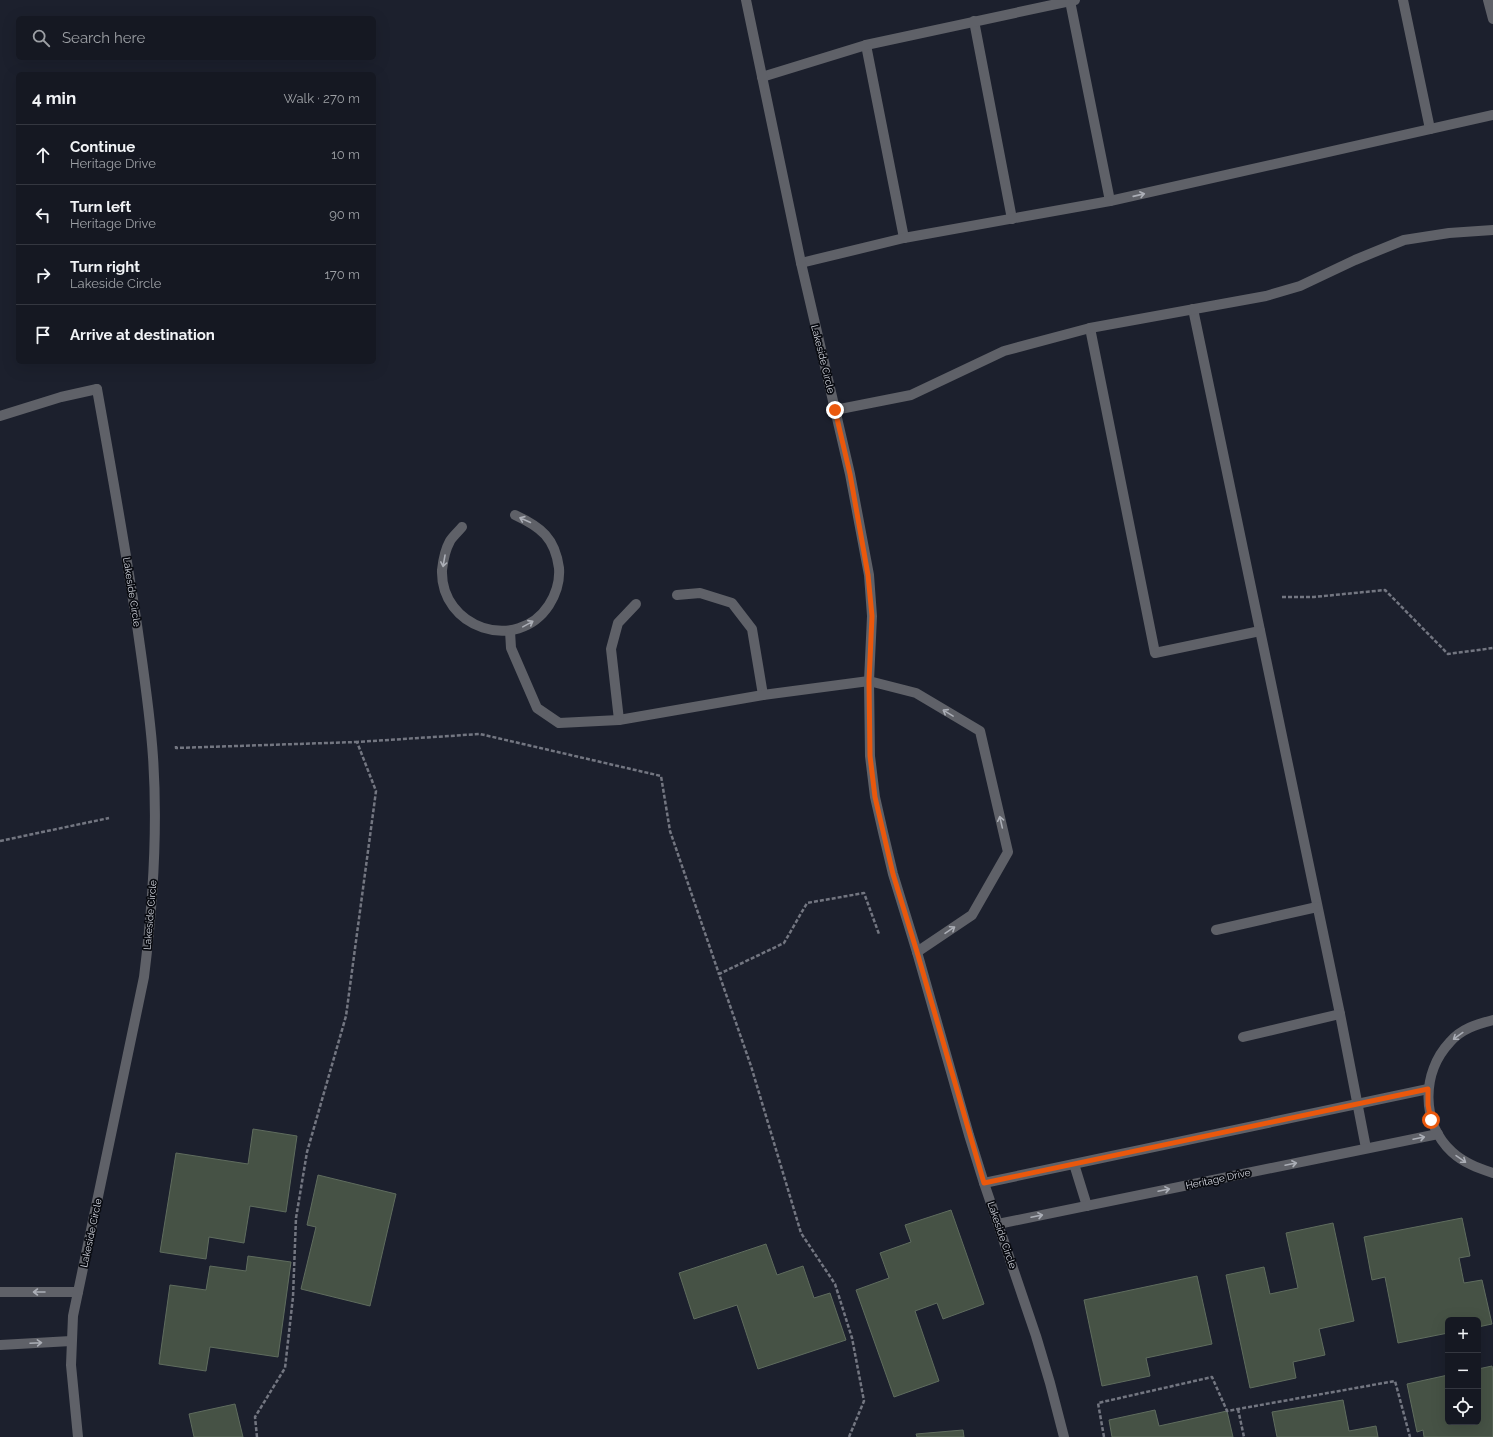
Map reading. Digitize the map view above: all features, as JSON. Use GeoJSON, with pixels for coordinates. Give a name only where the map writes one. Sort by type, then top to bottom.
{"type":"FeatureCollection","features":[{"type":"Feature","properties":{"kind":"street","name":"Lakeside Circle"},"geometry":{"type":"LineString","coordinates":[[746,0],[801,263],[850,474],[868,575],[872,616],[869,681],[870,756],[875,797],[893,874],[984,1183],[1036,1336],[1064,1437]]}},
{"type":"Feature","properties":{"kind":"street"},"geometry":{"type":"LineString","coordinates":[[762,76],[866,46],[1072,0],[1110,201]]}},
{"type":"Feature","properties":{"kind":"street"},"geometry":{"type":"LineString","coordinates":[[1403,0],[1430,129]]}},
{"type":"Feature","properties":{"kind":"street"},"geometry":{"type":"LineString","coordinates":[[1488,0],[1493,19]]}},
{"type":"Feature","properties":{"kind":"street"},"geometry":{"type":"LineString","coordinates":[[974,21],[1012,219]]}},
{"type":"Feature","properties":{"kind":"street"},"geometry":{"type":"LineString","coordinates":[[866,46],[904,238]]}},
{"type":"Feature","properties":{"kind":"street"},"geometry":{"type":"LineString","coordinates":[[801,263],[904,238],[1110,201],[1493,115]]}},
{"type":"Feature","properties":{"kind":"street"},"geometry":{"type":"LineString","coordinates":[[835,410],[911,395],[1004,351],[1090,328],[1266,296],[1300,286],[1355,260],[1404,240],[1449,232],[1493,230]]}},
{"type":"Feature","properties":{"kind":"street"},"geometry":{"type":"LineString","coordinates":[[1193,309],[1340,1014],[1366,1148]]}},
{"type":"Feature","properties":{"kind":"street"},"geometry":{"type":"LineString","coordinates":[[1090,328],[1155,653],[1260,631]]}},
{"type":"Feature","properties":{"kind":"street","name":"Lakeside Circle"},"geometry":{"type":"LineString","coordinates":[[0,416],[61,397],[97,389],[130,575],[147,695],[153,756],[155,818],[153,874],[150,931],[144,977],[73,1316],[71,1341],[72,1384],[78,1437]]}},
{"type":"Feature","properties":{"kind":"street"},"geometry":{"type":"LineString","coordinates":[[462,527],[450,542],[443,560],[442,579],[447,597],[457,613],[473,624],[491,631],[510,631],[528,625],[544,612],[555,595],[559,575],[557,555],[548,537],[534,523],[515,515]]}},
{"type":"Feature","properties":{"kind":"street"},"geometry":{"type":"LineString","coordinates":[[677,595],[700,593],[732,603],[752,629],[763,695]]}},
{"type":"Feature","properties":{"kind":"street"},"geometry":{"type":"LineString","coordinates":[[619,720],[611,649],[618,623],[636,604]]}},
{"type":"Feature","properties":{"kind":"street"},"geometry":{"type":"LineString","coordinates":[[510,631],[511,648],[537,708],[560,723],[619,720],[763,695],[869,681],[916,694],[980,732],[1008,852],[972,915],[917,952]]}},
{"type":"Feature","properties":{"kind":"street"},"geometry":{"type":"LineString","coordinates":[[1216,930],[1317,907]]}},
{"type":"Feature","properties":{"kind":"street"},"geometry":{"type":"LineString","coordinates":[[1243,1037],[1340,1014]]}},
{"type":"Feature","properties":{"kind":"street"},"geometry":{"type":"LineString","coordinates":[[1493,1020],[1472,1026],[1450,1041],[1435,1063],[1428,1089],[1428,1105],[1431,1120],[1438,1134],[1452,1152],[1471,1166],[1493,1173]]}},
{"type":"Feature","properties":{"kind":"street"},"geometry":{"type":"LineString","coordinates":[[984,1183],[1428,1089]]}},
{"type":"Feature","properties":{"kind":"street","name":"Heritage Drive"},"geometry":{"type":"LineString","coordinates":[[998,1224],[1438,1134]]}},
{"type":"Feature","properties":{"kind":"street"},"geometry":{"type":"LineString","coordinates":[[1074,1164],[1087,1206]]}},
{"type":"Feature","properties":{"kind":"street"},"geometry":{"type":"LineString","coordinates":[[0,1292],[78,1292]]}},
{"type":"Feature","properties":{"kind":"street"},"geometry":{"type":"LineString","coordinates":[[0,1345],[71,1341]]}},
{"type":"Feature","properties":{"kind":"path"},"geometry":{"type":"LineString","coordinates":[[1282,596],[1314,597],[1385,590],[1448,654],[1493,648]]}},
{"type":"Feature","properties":{"kind":"path"},"geometry":{"type":"LineString","coordinates":[[175,741],[176,748],[357,742],[480,734],[661,776],[670,831],[751,1066],[801,1233],[835,1284],[852,1338],[864,1401],[849,1437]]}},
{"type":"Feature","properties":{"kind":"path"},"geometry":{"type":"LineString","coordinates":[[257,1437],[255,1417],[285,1368],[293,1297],[296,1218],[307,1152],[346,1016],[376,791],[357,742]]}},
{"type":"Feature","properties":{"kind":"path"},"geometry":{"type":"LineString","coordinates":[[0,841],[109,818]]}},
{"type":"Feature","properties":{"kind":"path"},"geometry":{"type":"LineString","coordinates":[[719,974],[784,943],[807,903],[864,893],[879,934]]}},
{"type":"Feature","properties":{"kind":"path"},"geometry":{"type":"LineString","coordinates":[[1104,1437],[1098,1403],[1212,1377],[1227,1411],[1395,1381],[1410,1437]]}},
{"type":"Feature","properties":{"kind":"path"},"geometry":{"type":"LineString","coordinates":[[1238,1409],[1244,1437]]}},
{"type":"Feature","properties":{"kind":"building"},"geometry":{"type":"Polygon","coordinates":[[[253,1129],[297,1136],[286,1212],[250,1206],[244,1243],[209,1237],[206,1259],[160,1252],[176,1153],[248,1164],[253,1129]]]}},
{"type":"Feature","properties":{"kind":"building"},"geometry":{"type":"Polygon","coordinates":[[[318,1175],[396,1194],[370,1306],[301,1289],[316,1227],[307,1225],[318,1175]]]}},
{"type":"Feature","properties":{"kind":"building"},"geometry":{"type":"Polygon","coordinates":[[[951,1210],[984,1304],[943,1319],[937,1303],[915,1311],[939,1381],[894,1397],[856,1290],[889,1278],[880,1253],[911,1242],[905,1225],[951,1210]]]}},
{"type":"Feature","properties":{"kind":"building"},"geometry":{"type":"Polygon","coordinates":[[[1462,1218],[1470,1256],[1459,1258],[1464,1283],[1482,1280],[1492,1324],[1481,1326],[1481,1317],[1445,1317],[1445,1334],[1398,1343],[1385,1277],[1372,1280],[1364,1237],[1462,1218]]]}},
{"type":"Feature","properties":{"kind":"building"},"geometry":{"type":"Polygon","coordinates":[[[1333,1223],[1354,1321],[1319,1329],[1325,1355],[1293,1362],[1296,1378],[1250,1388],[1226,1275],[1264,1267],[1270,1294],[1298,1288],[1286,1233],[1333,1223]]]}},
{"type":"Feature","properties":{"kind":"building"},"geometry":{"type":"Polygon","coordinates":[[[766,1244],[777,1275],[803,1266],[814,1298],[830,1293],[846,1340],[758,1369],[737,1305],[694,1319],[679,1273],[766,1244]]]}},
{"type":"Feature","properties":{"kind":"building"},"geometry":{"type":"Polygon","coordinates":[[[248,1256],[291,1262],[278,1357],[210,1347],[206,1371],[159,1364],[170,1285],[206,1290],[210,1266],[246,1271],[248,1256]]]}},
{"type":"Feature","properties":{"kind":"building"},"geometry":{"type":"Polygon","coordinates":[[[1197,1276],[1212,1344],[1146,1358],[1150,1376],[1102,1386],[1084,1300],[1197,1276]]]}},
{"type":"Feature","properties":{"kind":"building"},"geometry":{"type":"Polygon","coordinates":[[[1492,1366],[1493,1437],[1424,1437],[1423,1430],[1417,1432],[1407,1384],[1445,1376],[1445,1425],[1481,1425],[1481,1368],[1492,1366]]]}},
{"type":"Feature","properties":{"kind":"building"},"geometry":{"type":"Polygon","coordinates":[[[1343,1400],[1349,1431],[1376,1426],[1378,1437],[1277,1437],[1272,1412],[1343,1400]]]}},
{"type":"Feature","properties":{"kind":"building"},"geometry":{"type":"Polygon","coordinates":[[[235,1404],[243,1437],[194,1437],[189,1414],[235,1404]]]}},
{"type":"Feature","properties":{"kind":"building"},"geometry":{"type":"Polygon","coordinates":[[[1155,1410],[1159,1426],[1227,1411],[1233,1437],[1112,1437],[1109,1420],[1155,1410]]]}},
{"type":"Feature","properties":{"kind":"building"},"geometry":{"type":"Polygon","coordinates":[[[963,1430],[964,1437],[917,1437],[916,1434],[963,1430]]]}},
{"type":"Feature","properties":{"kind":"route"},"geometry":{"type":"LineString","coordinates":[[835,410],[850,474],[868,575],[872,616],[869,681],[870,756],[875,797],[893,874],[984,1183],[1428,1089],[1428,1105],[1431,1120]]}}]}
